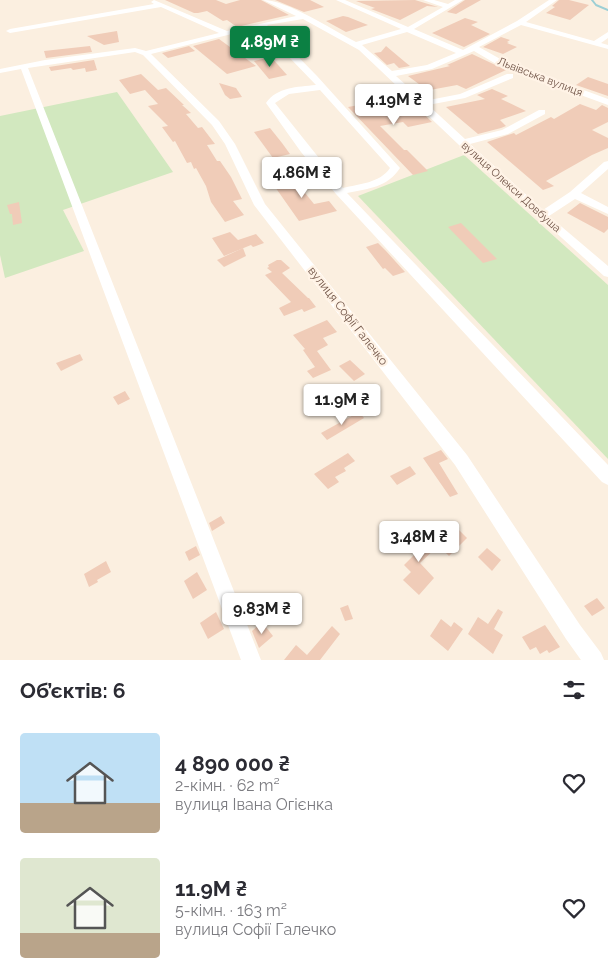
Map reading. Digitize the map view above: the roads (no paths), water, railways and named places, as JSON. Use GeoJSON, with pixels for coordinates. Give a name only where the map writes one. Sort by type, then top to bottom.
{"type":"FeatureCollection","features":[{"type":"Feature","properties":{"kind":"street"},"geometry":{"type":"LineString","coordinates":[[149,0],[226,33]]}},
{"type":"Feature","properties":{"kind":"street","name":"вулиця Олекси Довбуша"},"geometry":{"type":"LineString","coordinates":[[266,0],[357,44],[542,216],[608,273]]}},
{"type":"Feature","properties":{"kind":"street"},"geometry":{"type":"LineString","coordinates":[[339,0],[463,53]]}},
{"type":"Feature","properties":{"kind":"street"},"geometry":{"type":"LineString","coordinates":[[426,0],[449,6]]}},
{"type":"Feature","properties":{"kind":"street"},"geometry":{"type":"LineString","coordinates":[[357,44],[409,29],[460,0]]}},
{"type":"Feature","properties":{"kind":"street"},"geometry":{"type":"LineString","coordinates":[[391,74],[429,67],[463,53],[520,24],[554,0]]}},
{"type":"Feature","properties":{"kind":"street"},"geometry":{"type":"LineString","coordinates":[[10,30],[162,5]]}},
{"type":"Feature","properties":{"kind":"street"},"geometry":{"type":"LineString","coordinates":[[0,71],[45,62],[135,50],[146,53],[262,24],[304,17]]}},
{"type":"Feature","properties":{"kind":"street"},"geometry":{"type":"LineString","coordinates":[[262,24],[322,87],[394,168],[389,178],[340,192]]}},
{"type":"Feature","properties":{"kind":"street"},"geometry":{"type":"LineString","coordinates":[[520,24],[608,47]]}},
{"type":"Feature","properties":{"kind":"street"},"geometry":{"type":"LineString","coordinates":[[595,44],[608,34]]}},
{"type":"Feature","properties":{"kind":"street","name":"Львівська вулиця"},"geometry":{"type":"LineString","coordinates":[[474,47],[507,65],[608,102]]}},
{"type":"Feature","properties":{"kind":"street","name":"вулиця Софії Галечко"},"geometry":{"type":"LineString","coordinates":[[146,53],[216,123],[230,144],[260,205],[461,460],[573,632],[594,660]]}},
{"type":"Feature","properties":{"kind":"street"},"geometry":{"type":"LineString","coordinates":[[24,67],[251,660]]}},
{"type":"Feature","properties":{"kind":"street"},"geometry":{"type":"LineString","coordinates":[[420,104],[462,96],[510,76]]}},
{"type":"Feature","properties":{"kind":"street"},"geometry":{"type":"LineString","coordinates":[[322,87],[284,93],[276,96],[270,103],[305,150],[340,192],[608,477]]}},
{"type":"Feature","properties":{"kind":"street"},"geometry":{"type":"LineString","coordinates":[[462,142],[505,132],[542,112]]}},
{"type":"Feature","properties":{"kind":"street"},"geometry":{"type":"LineString","coordinates":[[542,216],[574,194],[608,164]]}},
{"type":"Feature","properties":{"kind":"street"},"geometry":{"type":"LineString","coordinates":[[574,194],[608,211]]}},
{"type":"Feature","properties":{"kind":"waterway"},"geometry":{"type":"LineString","coordinates":[[592,0],[596,5],[608,10]]}}]}
